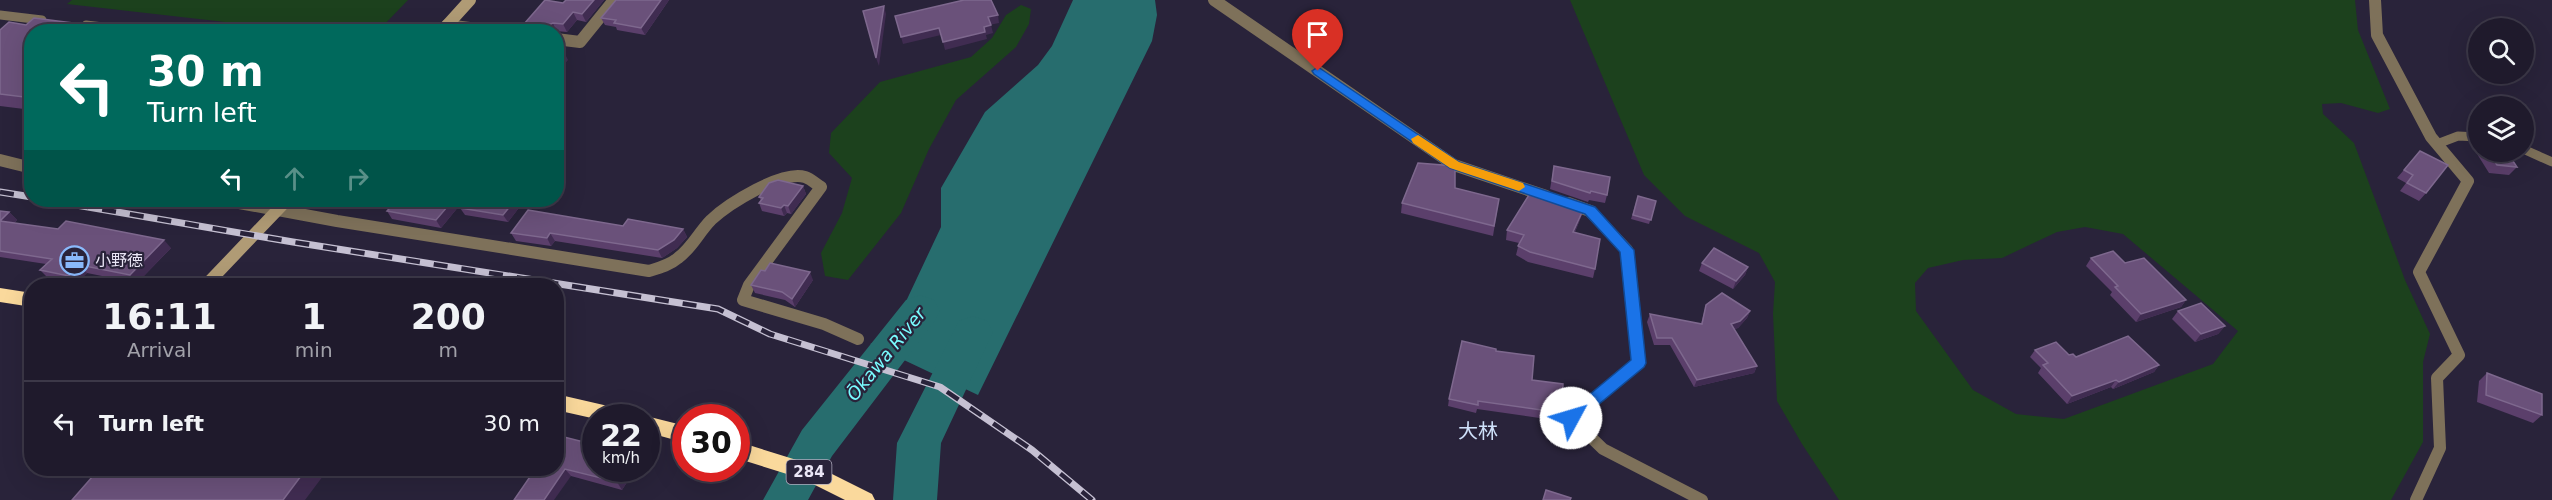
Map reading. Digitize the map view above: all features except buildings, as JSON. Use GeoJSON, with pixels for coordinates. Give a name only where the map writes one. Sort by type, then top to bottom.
{"type":"FeatureCollection","features":[{"type":"Feature","properties":{"kind":"highway"},"geometry":{"type":"LineString","coordinates":[[0,295],[24,299]]}},
{"type":"Feature","properties":{"kind":"highway"},"geometry":{"type":"LineString","coordinates":[[564,404],[582,408]]}},
{"type":"Feature","properties":{"kind":"highway","name":"284"},"geometry":{"type":"LineString","coordinates":[[750,453],[808,472],[865,500]]}},
{"type":"Feature","properties":{"kind":"street"},"geometry":{"type":"LineString","coordinates":[[448,24],[470,0]]}},
{"type":"Feature","properties":{"kind":"street"},"geometry":{"type":"LineString","coordinates":[[564,40],[580,42],[614,0]]}},
{"type":"Feature","properties":{"kind":"street"},"geometry":{"type":"LineString","coordinates":[[1214,0],[1454,165],[1590,210],[1627,250],[1639,363],[1571,418],[1602,449],[1702,500]]}},
{"type":"Feature","properties":{"kind":"street"},"geometry":{"type":"LineString","coordinates":[[2375,0],[2377,35],[2437,144],[2468,181],[2419,272],[2459,355],[2437,378],[2440,448],[2416,500]]}},
{"type":"Feature","properties":{"kind":"street"},"geometry":{"type":"LineString","coordinates":[[0,160],[24,166]]}},
{"type":"Feature","properties":{"kind":"street"},"geometry":{"type":"LineString","coordinates":[[294,207],[349,222],[649,271],[668,266],[682,258],[721,212],[775,181],[805,177],[821,187],[749,285],[743,300],[824,324],[858,339]]}},
{"type":"Feature","properties":{"kind":"street"},"geometry":{"type":"LineString","coordinates":[[213,278],[280,207]]}},
{"type":"Feature","properties":{"kind":"lane"},"geometry":{"type":"LineString","coordinates":[[0,15],[56,21]]}},
{"type":"Feature","properties":{"kind":"lane"},"geometry":{"type":"LineString","coordinates":[[2437,144],[2458,136],[2468,136]]}},
{"type":"Feature","properties":{"kind":"lane"},"geometry":{"type":"LineString","coordinates":[[2534,154],[2552,162]]}},
{"type":"Feature","properties":{"kind":"shaded area"},"geometry":{"type":"Polygon","coordinates":[[[72,0],[408,0],[385,24],[242,24],[67,4],[72,0]]]}},
{"type":"Feature","properties":{"kind":"shaded area"},"geometry":{"type":"Polygon","coordinates":[[[1073,0],[1155,0],[1157,15],[1152,41],[978,395],[870,344],[884,338],[901,312],[941,227],[941,188],[985,112],[1038,65],[1052,46],[1073,0]]]}},
{"type":"Feature","properties":{"kind":"shaded area"},"geometry":{"type":"Polygon","coordinates":[[[1570,0],[2355,0],[2358,30],[2390,109],[2378,113],[2341,103],[2322,104],[2323,114],[2354,143],[2405,280],[2430,334],[2423,362],[2423,442],[2391,500],[1839,500],[1777,401],[1773,314],[1775,282],[1759,253],[1685,216],[1644,175],[1570,0]],[[2085,227],[2057,232],[2002,258],[1963,260],[1928,268],[1915,283],[1916,311],[1973,390],[2016,414],[2064,419],[2213,364],[2238,331],[2123,234],[2085,227]]]}},
{"type":"Feature","properties":{"kind":"shaded area"},"geometry":{"type":"Polygon","coordinates":[[[1021,5],[1031,9],[1029,24],[1016,47],[956,100],[929,149],[901,213],[848,280],[825,276],[821,253],[842,213],[852,178],[829,153],[831,133],[880,82],[971,57],[992,38],[1006,15],[1021,5]]]}},
{"type":"Feature","properties":{"kind":"waterway","name":"Ōkawa River"},"geometry":{"type":"LineString","coordinates":[[785,500],[817,443],[920,311]]}},
{"type":"Feature","properties":{"kind":"waterway","name":"Ōkawa River"},"geometry":{"type":"LineString","coordinates":[[915,500],[919,443],[973,332]]}},
{"type":"Feature","properties":{"kind":"railway"},"geometry":{"type":"LineString","coordinates":[[0,192],[24,196]]}},
{"type":"Feature","properties":{"kind":"railway"},"geometry":{"type":"LineString","coordinates":[[88,207],[521,278]]}},
{"type":"Feature","properties":{"kind":"railway"},"geometry":{"type":"LineString","coordinates":[[564,285],[718,309],[770,334],[940,387],[1032,450],[1092,500]]}},
{"type":"Feature","properties":{"kind":"slow traffic"},"geometry":{"type":"LineString","coordinates":[[1418,139],[1454,165],[1519,187]]}},
{"type":"Feature","properties":{"kind":"place","name":"小野徳"},"geometry":{"type":"Point","coordinates":[74,260]}},
{"type":"Feature","properties":{"kind":"district","name":"大林"},"geometry":{"type":"Point","coordinates":[1478,431]}},
{"type":"Feature","properties":{"kind":"route"},"geometry":{"type":"LineString","coordinates":[[1318,71],[1454,165],[1590,210],[1627,250],[1639,363],[1571,418]]}}]}
